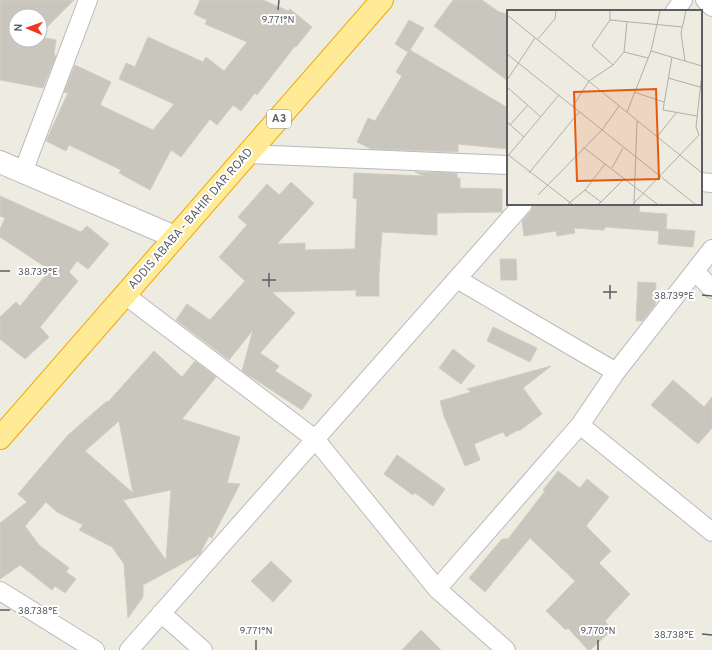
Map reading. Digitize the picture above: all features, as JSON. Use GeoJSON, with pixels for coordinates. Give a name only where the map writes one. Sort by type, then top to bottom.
{"type":"FeatureCollection","features":[{"type":"Feature","properties":{"kind":"highway","name":"ADDIS ABABA - BAHIR DAR ROAD"},"geometry":{"type":"LineString","coordinates":[[0,438],[382,0]]}},
{"type":"Feature","properties":{"kind":"street"},"geometry":{"type":"LineString","coordinates":[[23,172],[88,0]]}},
{"type":"Feature","properties":{"kind":"street"},"geometry":{"type":"LineString","coordinates":[[676,10],[683,0]]}},
{"type":"Feature","properties":{"kind":"street"},"geometry":{"type":"LineString","coordinates":[[705,0],[712,7]]}},
{"type":"Feature","properties":{"kind":"street"},"geometry":{"type":"LineString","coordinates":[[248,154],[507,165]]}},
{"type":"Feature","properties":{"kind":"street"},"geometry":{"type":"LineString","coordinates":[[0,162],[175,237]]}},
{"type":"Feature","properties":{"kind":"street"},"geometry":{"type":"LineString","coordinates":[[702,182],[712,183]]}},
{"type":"Feature","properties":{"kind":"street"},"geometry":{"type":"LineString","coordinates":[[129,650],[522,205]]}},
{"type":"Feature","properties":{"kind":"street"},"geometry":{"type":"LineString","coordinates":[[437,589],[580,425],[616,372],[712,249]]}},
{"type":"Feature","properties":{"kind":"street"},"geometry":{"type":"LineString","coordinates":[[695,271],[712,289]]}},
{"type":"Feature","properties":{"kind":"street"},"geometry":{"type":"LineString","coordinates":[[457,279],[616,372]]}},
{"type":"Feature","properties":{"kind":"street"},"geometry":{"type":"LineString","coordinates":[[125,294],[316,439],[437,589],[506,650]]}},
{"type":"Feature","properties":{"kind":"street"},"geometry":{"type":"LineString","coordinates":[[580,425],[712,532]]}},
{"type":"Feature","properties":{"kind":"street"},"geometry":{"type":"LineString","coordinates":[[0,591],[95,650]]}},
{"type":"Feature","properties":{"kind":"street"},"geometry":{"type":"LineString","coordinates":[[161,613],[204,650]]}},
{"type":"Feature","properties":{"kind":"building"},"geometry":{"type":"Polygon","coordinates":[[[0,0],[74,0],[48,26],[48,8],[8,8],[8,48],[48,48],[48,38],[56,40],[54,55],[56,56],[43,88],[0,80],[0,0]]]}},
{"type":"Feature","properties":{"kind":"building"},"geometry":{"type":"Polygon","coordinates":[[[200,0],[263,0],[288,11],[290,9],[312,27],[296,47],[295,46],[257,95],[255,93],[241,111],[233,105],[217,125],[210,119],[181,157],[171,150],[150,190],[119,173],[121,170],[69,145],[66,151],[46,141],[68,93],[64,92],[75,65],[111,82],[100,105],[153,130],[174,104],[119,79],[126,63],[135,67],[148,37],[203,62],[206,57],[224,71],[247,42],[205,24],[207,20],[194,14],[200,0]]]}},
{"type":"Feature","properties":{"kind":"building"},"geometry":{"type":"Polygon","coordinates":[[[453,0],[482,0],[499,12],[507,14],[507,80],[434,26],[453,0]]]}},
{"type":"Feature","properties":{"kind":"building"},"geometry":{"type":"Polygon","coordinates":[[[409,20],[424,28],[410,50],[507,107],[507,149],[458,144],[458,152],[371,149],[357,142],[368,118],[375,121],[402,76],[396,72],[408,52],[395,44],[409,20]]]}},
{"type":"Feature","properties":{"kind":"building"},"geometry":{"type":"Polygon","coordinates":[[[415,172],[457,173],[457,178],[460,178],[460,188],[502,189],[502,212],[437,213],[437,235],[382,232],[379,296],[356,296],[356,290],[272,292],[295,313],[260,353],[279,366],[275,371],[312,395],[302,410],[242,371],[253,330],[229,360],[176,320],[187,304],[210,320],[245,281],[219,257],[247,225],[238,217],[267,184],[279,195],[291,182],[314,203],[277,244],[305,243],[305,250],[355,249],[357,199],[353,198],[354,173],[424,176],[415,172]]]}},
{"type":"Feature","properties":{"kind":"building"},"geometry":{"type":"Polygon","coordinates":[[[0,196],[81,232],[87,226],[109,244],[88,269],[77,261],[69,272],[78,281],[40,327],[49,337],[25,359],[0,339],[0,317],[16,302],[20,306],[50,270],[0,237],[0,229],[5,218],[0,216],[0,196]]]}},
{"type":"Feature","properties":{"kind":"building"},"geometry":{"type":"Polygon","coordinates":[[[533,205],[640,205],[639,212],[667,214],[666,229],[695,231],[693,247],[658,244],[659,231],[605,227],[604,230],[574,228],[575,233],[557,236],[556,231],[524,236],[522,221],[531,211],[533,205]]]}},
{"type":"Feature","properties":{"kind":"building"},"geometry":{"type":"Polygon","coordinates":[[[500,259],[516,259],[517,280],[501,280],[500,259]]]}},
{"type":"Feature","properties":{"kind":"building"},"geometry":{"type":"Polygon","coordinates":[[[638,282],[656,283],[655,305],[642,321],[636,321],[638,282]]]}},
{"type":"Feature","properties":{"kind":"building"},"geometry":{"type":"Polygon","coordinates":[[[493,327],[537,348],[530,362],[487,341],[493,327]]]}},
{"type":"Feature","properties":{"kind":"building"},"geometry":{"type":"Polygon","coordinates":[[[453,349],[475,366],[461,384],[439,368],[453,349]]]}},
{"type":"Feature","properties":{"kind":"building"},"geometry":{"type":"Polygon","coordinates":[[[154,351],[182,377],[195,361],[216,377],[182,419],[240,437],[227,483],[240,484],[212,538],[209,536],[200,554],[143,585],[143,597],[128,618],[124,564],[112,547],[79,530],[83,525],[57,512],[46,502],[25,526],[39,545],[69,568],[66,572],[76,579],[65,593],[55,586],[52,590],[20,565],[0,579],[0,523],[27,502],[18,494],[68,435],[107,401],[108,402],[154,351]],[[119,421],[85,451],[133,493],[119,421]],[[171,490],[123,500],[166,560],[171,490]]]}},
{"type":"Feature","properties":{"kind":"building"},"geometry":{"type":"Polygon","coordinates":[[[551,366],[523,388],[542,414],[519,431],[518,430],[506,437],[503,432],[474,444],[480,460],[465,466],[444,416],[440,401],[471,392],[467,389],[551,366]]]}},
{"type":"Feature","properties":{"kind":"building"},"geometry":{"type":"Polygon","coordinates":[[[673,380],[704,407],[712,397],[712,428],[698,444],[651,405],[673,380]]]}},
{"type":"Feature","properties":{"kind":"building"},"geometry":{"type":"Polygon","coordinates":[[[397,455],[445,489],[433,506],[415,493],[413,495],[384,474],[397,455]]]}},
{"type":"Feature","properties":{"kind":"building"},"geometry":{"type":"Polygon","coordinates":[[[558,471],[580,488],[587,479],[609,497],[586,526],[611,551],[599,563],[630,594],[605,621],[612,630],[590,650],[588,650],[568,628],[566,630],[546,611],[575,581],[530,538],[485,592],[469,578],[502,539],[508,539],[545,491],[543,490],[558,471]]]}},
{"type":"Feature","properties":{"kind":"building"},"geometry":{"type":"Polygon","coordinates":[[[271,561],[292,581],[273,602],[251,581],[271,561]]]}},
{"type":"Feature","properties":{"kind":"building"},"geometry":{"type":"Polygon","coordinates":[[[421,630],[441,650],[402,650],[421,630]]]}}]}
